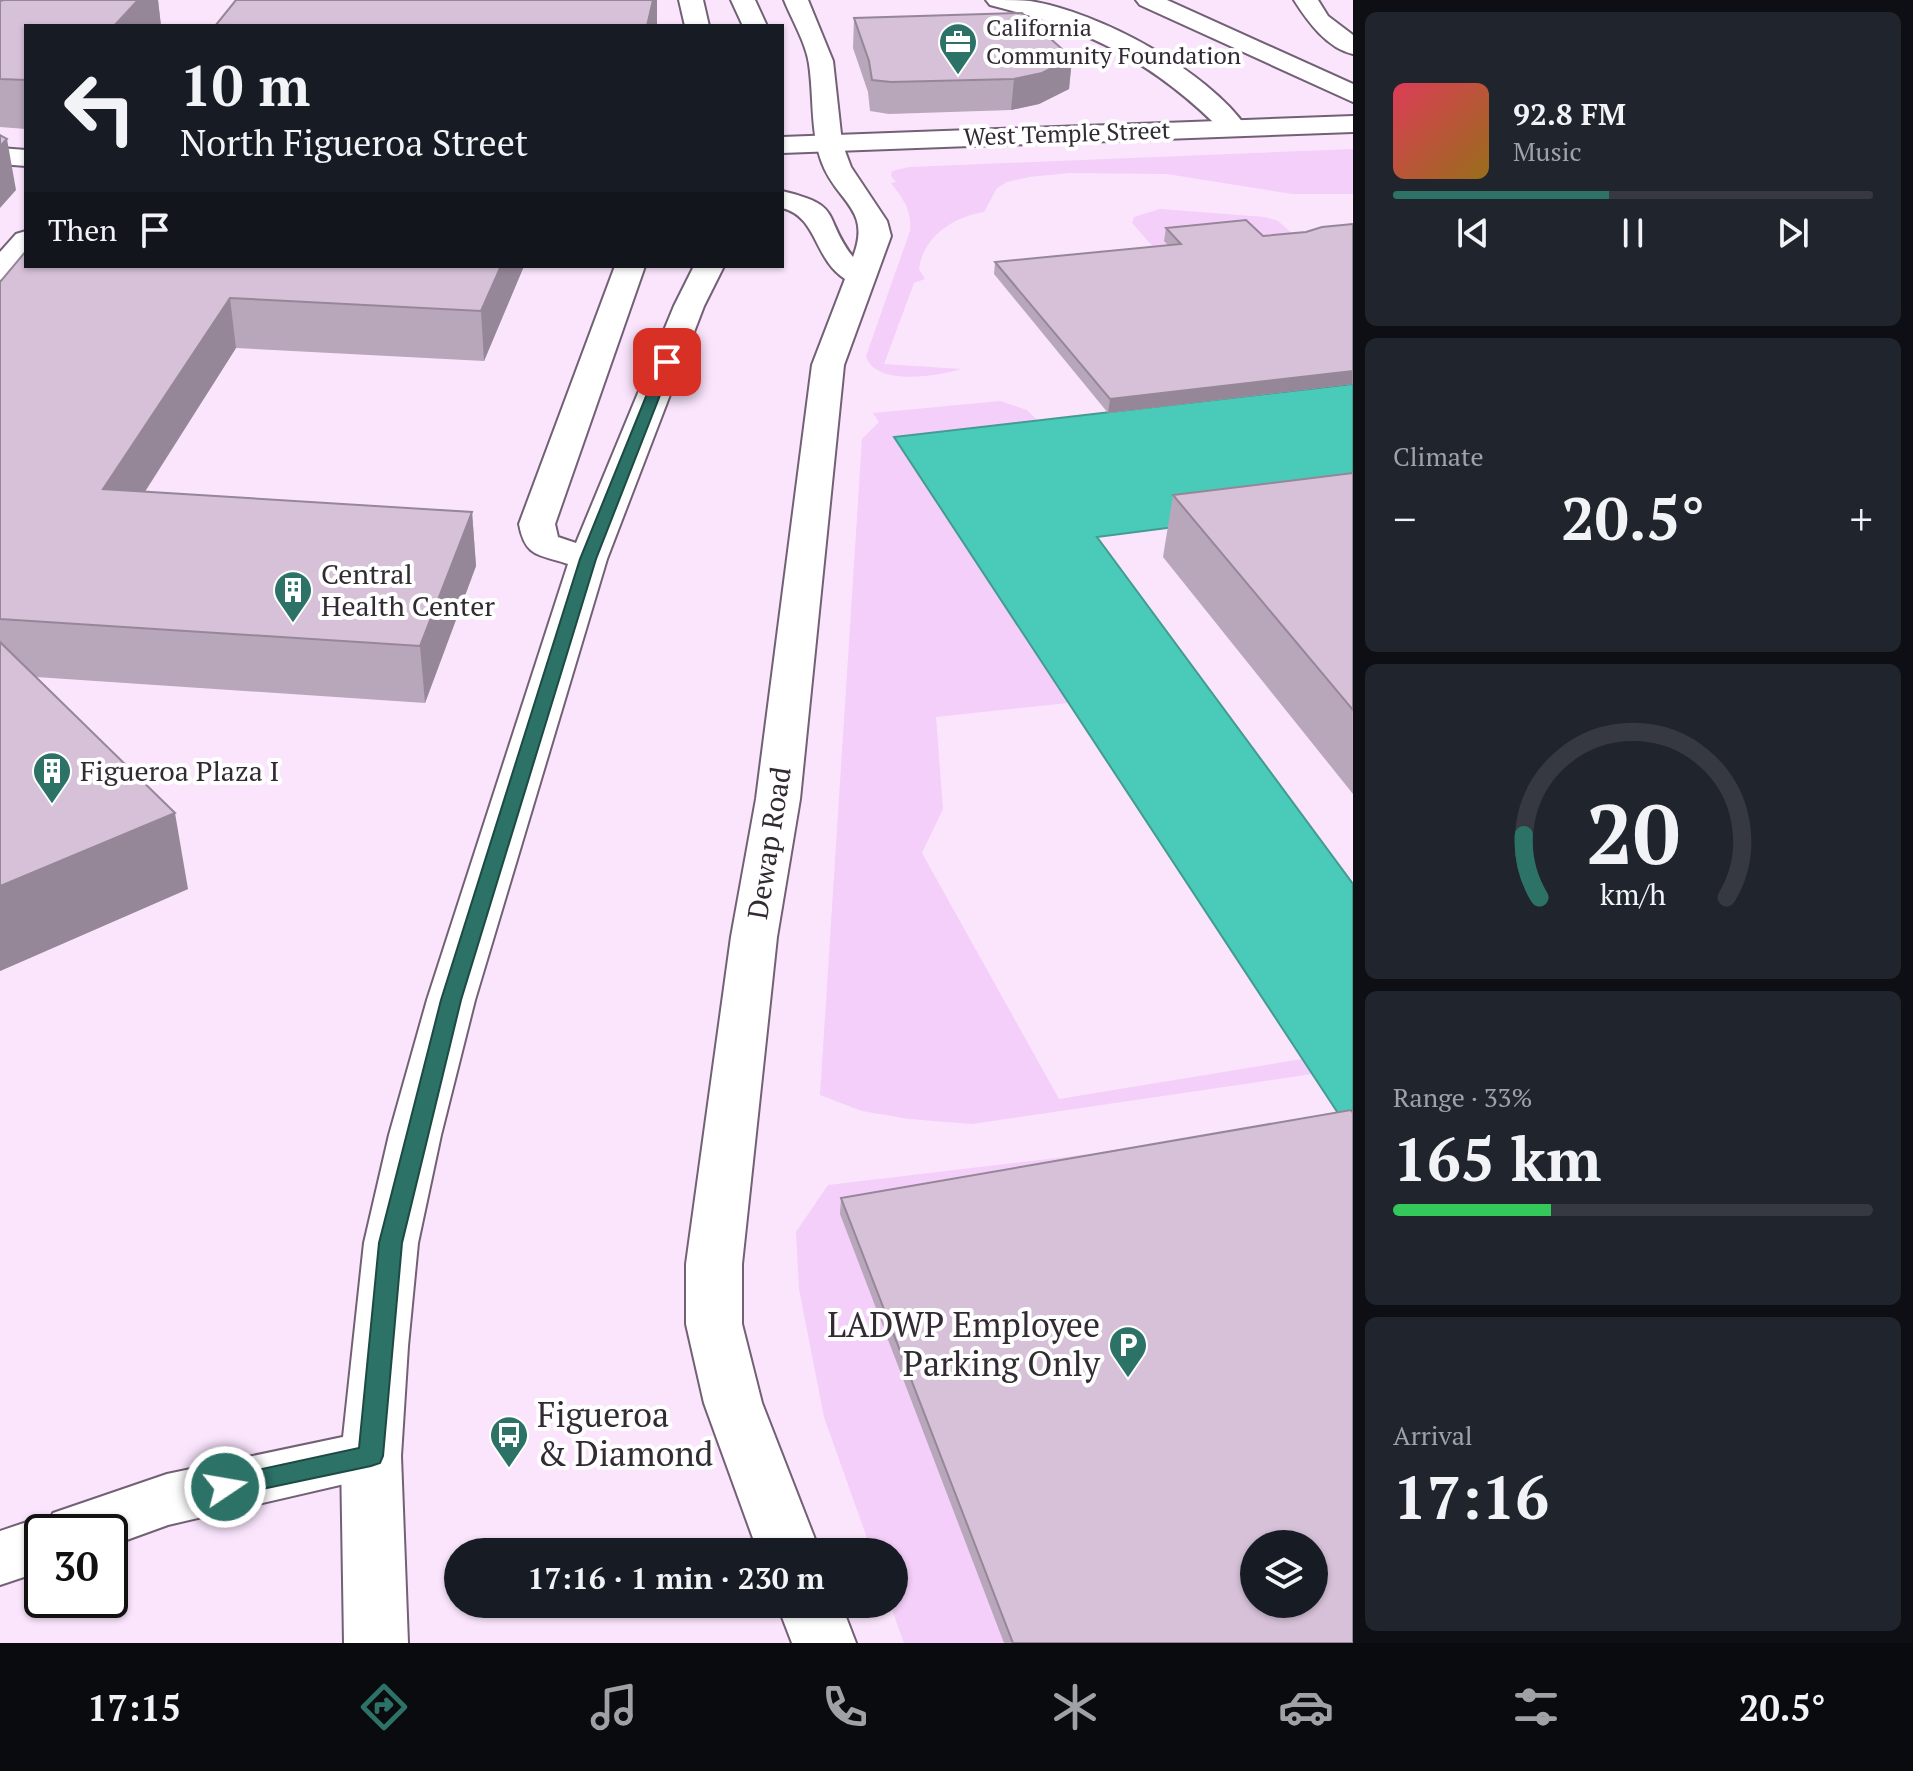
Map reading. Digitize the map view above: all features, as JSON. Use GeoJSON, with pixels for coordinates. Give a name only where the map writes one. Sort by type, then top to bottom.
{"type":"FeatureCollection","features":[{"type":"Feature","properties":{"kind":"main road"},"geometry":{"type":"LineString","coordinates":[[691,0],[697,24]]}},
{"type":"Feature","properties":{"kind":"main road"},"geometry":{"type":"LineString","coordinates":[[743,0],[754,24]]}},
{"type":"Feature","properties":{"kind":"main road","name":"Dewap Road"},"geometry":{"type":"LineString","coordinates":[[784,1538],[733,1403],[714,1324],[714,1264],[752,953],[778,799],[828,365],[831,349],[876,236],[873,221],[837,167],[803,144],[821,61],[796,0]]}},
{"type":"Feature","properties":{"kind":"main road"},"geometry":{"type":"LineString","coordinates":[[998,0],[1053,14],[1126,42],[1178,73],[1234,128]]}},
{"type":"Feature","properties":{"kind":"main road"},"geometry":{"type":"LineString","coordinates":[[1306,0],[1319,21],[1353,47]]}},
{"type":"Feature","properties":{"kind":"main road"},"geometry":{"type":"LineString","coordinates":[[1151,1],[1353,94]]}},
{"type":"Feature","properties":{"kind":"main road","name":"West Temple Street"},"geometry":{"type":"LineString","coordinates":[[803,144],[1353,124]]}},
{"type":"Feature","properties":{"kind":"main road"},"geometry":{"type":"LineString","coordinates":[[0,156],[24,158]]}},
{"type":"Feature","properties":{"kind":"main road"},"geometry":{"type":"LineString","coordinates":[[784,199],[803,203],[815,210],[841,262],[861,276]]}},
{"type":"Feature","properties":{"kind":"main road"},"geometry":{"type":"LineString","coordinates":[[0,271],[24,242]]}},
{"type":"Feature","properties":{"kind":"main road"},"geometry":{"type":"LineString","coordinates":[[588,559],[541,543],[537,524],[629,268]]}},
{"type":"Feature","properties":{"kind":"main road"},"geometry":{"type":"LineString","coordinates":[[376,1643],[371,1456],[391,1243],[415,1135],[451,1000],[588,559],[689,306],[708,268]]}},
{"type":"Feature","properties":{"kind":"main road"},"geometry":{"type":"LineString","coordinates":[[127,1514],[167,1500],[371,1456]]}},
{"type":"Feature","properties":{"kind":"main road"},"geometry":{"type":"LineString","coordinates":[[0,1558],[24,1550]]}},
{"type":"Feature","properties":{"kind":"main road"},"geometry":{"type":"LineString","coordinates":[[814,1618],[824,1643]]}},
{"type":"Feature","properties":{"kind":"shaded area"},"geometry":{"type":"Polygon","coordinates":[[[1353,149],[1353,194],[1292,194],[1167,174],[1070,173],[1007,182],[997,188],[984,212],[961,219],[941,230],[926,247],[919,269],[925,279],[914,283],[884,364],[961,369],[923,376],[894,376],[872,366],[866,356],[910,231],[908,211],[891,183],[896,182],[891,176],[892,171],[909,167],[1353,149]]]}},
{"type":"Feature","properties":{"kind":"shaded area"},"geometry":{"type":"Polygon","coordinates":[[[1160,209],[1265,217],[1278,221],[1304,244],[1163,258],[1132,223],[1134,217],[1160,209]]]}},
{"type":"Feature","properties":{"kind":"shaded area"},"geometry":{"type":"Polygon","coordinates":[[[1353,384],[1353,504],[1097,537],[1353,884],[1353,1136],[894,437],[1353,384]]]}},
{"type":"Feature","properties":{"kind":"shaded area"},"geometry":{"type":"Polygon","coordinates":[[[1000,401],[1027,410],[1038,421],[894,438],[1068,703],[936,717],[943,809],[922,853],[1059,1099],[1302,1059],[1312,1074],[972,1124],[909,1119],[862,1111],[820,1095],[862,439],[879,422],[873,413],[1000,401]]]}},
{"type":"Feature","properties":{"kind":"shaded area"},"geometry":{"type":"Polygon","coordinates":[[[1107,1152],[1122,1155],[1004,1643],[904,1643],[895,1618],[908,1618],[908,1538],[867,1538],[824,1417],[799,1289],[796,1232],[828,1185],[1107,1152]]]}},
{"type":"Feature","properties":{"kind":"building"},"geometry":{"type":"Polygon","coordinates":[[[138,0],[116,24],[24,24],[24,80],[0,79],[0,1],[138,0]]]}},
{"type":"Feature","properties":{"kind":"building"},"geometry":{"type":"Polygon","coordinates":[[[236,0],[653,0],[647,24],[217,24],[236,0]]]}},
{"type":"Feature","properties":{"kind":"building"},"geometry":{"type":"Polygon","coordinates":[[[1022,13],[1072,58],[1042,73],[1014,79],[872,80],[869,61],[854,18],[1022,13]]]}},
{"type":"Feature","properties":{"kind":"building"},"geometry":{"type":"Polygon","coordinates":[[[1246,220],[1263,236],[1353,224],[1353,371],[1110,399],[995,262],[1181,244],[1166,228],[1246,220]]]}},
{"type":"Feature","properties":{"kind":"building"},"geometry":{"type":"Polygon","coordinates":[[[24,253],[24,268],[500,268],[481,311],[230,298],[103,489],[472,512],[420,646],[0,619],[0,282],[24,253]]]}},
{"type":"Feature","properties":{"kind":"building"},"geometry":{"type":"Polygon","coordinates":[[[1353,473],[1353,710],[1173,495],[1353,473]]]}},
{"type":"Feature","properties":{"kind":"building"},"geometry":{"type":"Polygon","coordinates":[[[0,642],[175,813],[0,886],[0,642]]]}},
{"type":"Feature","properties":{"kind":"building","name":"LADWP Employee Parking Only"},"geometry":{"type":"Polygon","coordinates":[[[1351,1110],[1353,1643],[1013,1643],[841,1198],[1351,1110]]]}},
{"type":"Feature","properties":{"kind":"place","name":"California Community Foundation"},"geometry":{"type":"Point","coordinates":[958,76]}},
{"type":"Feature","properties":{"kind":"place","name":"Central Health Center"},"geometry":{"type":"Point","coordinates":[293,624]}},
{"type":"Feature","properties":{"kind":"place","name":"Figueroa Plaza I"},"geometry":{"type":"Point","coordinates":[52,805]}},
{"type":"Feature","properties":{"kind":"place","name":"LADWP Employee Parking Only"},"geometry":{"type":"Point","coordinates":[1128,1379]}},
{"type":"Feature","properties":{"kind":"place","name":"Figueroa & Diamond"},"geometry":{"type":"Point","coordinates":[509,1469]}},
{"type":"Feature","properties":{"kind":"route"},"geometry":{"type":"LineString","coordinates":[[225,1487],[371,1456],[391,1243],[415,1135],[451,1000],[588,559],[667,362]]}}]}
